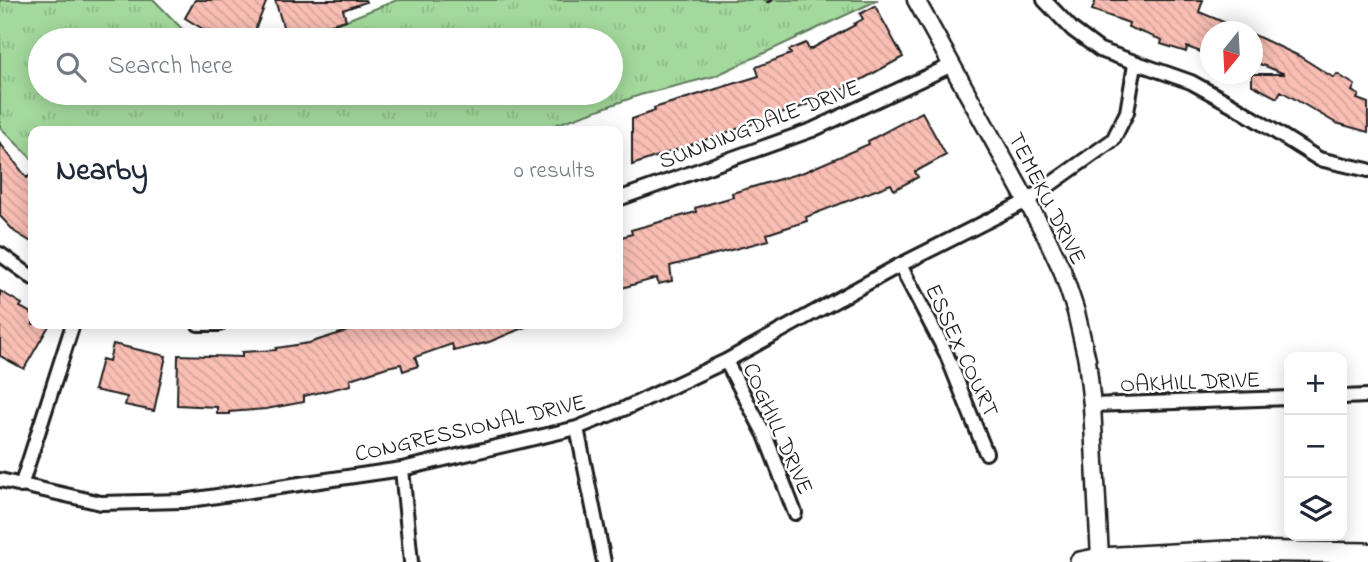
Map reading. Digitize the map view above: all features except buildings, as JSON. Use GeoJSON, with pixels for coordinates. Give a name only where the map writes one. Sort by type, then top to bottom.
{"type":"FeatureCollection","features":[{"type":"Feature","properties":{"kind":"main road"},"geometry":{"type":"LineString","coordinates":[[1080,562],[1100,558],[1227,551],[1360,556]]}},
{"type":"Feature","properties":{"kind":"street","name":"TEMEKU DRIVE"},"geometry":{"type":"LineString","coordinates":[[916,0],[1046,236],[1066,281],[1087,360],[1100,558]]}},
{"type":"Feature","properties":{"kind":"street"},"geometry":{"type":"LineString","coordinates":[[1044,0],[1073,30],[1100,50],[1191,82],[1319,159],[1368,170]]}},
{"type":"Feature","properties":{"kind":"street","name":"CONGRESSIONAL DRIVE"},"geometry":{"type":"LineString","coordinates":[[0,480],[101,503],[183,501],[402,469],[577,428],[726,361],[900,265],[1027,201],[1113,140],[1127,112],[1135,64]]}},
{"type":"Feature","properties":{"kind":"street","name":"SUNNINGDALE DRIVE"},"geometry":{"type":"LineString","coordinates":[[623,197],[812,130],[952,65]]}},
{"type":"Feature","properties":{"kind":"street"},"geometry":{"type":"LineString","coordinates":[[0,254],[28,274]]}},
{"type":"Feature","properties":{"kind":"street","name":"ESSEX COURT"},"geometry":{"type":"LineString","coordinates":[[900,265],[946,353],[986,453]]}},
{"type":"Feature","properties":{"kind":"street"},"geometry":{"type":"LineString","coordinates":[[20,486],[71,329]]}},
{"type":"Feature","properties":{"kind":"street","name":"COGHILL DRIVE"},"geometry":{"type":"LineString","coordinates":[[726,361],[765,435],[795,513]]}},
{"type":"Feature","properties":{"kind":"street"},"geometry":{"type":"LineString","coordinates":[[1347,397],[1368,396]]}},
{"type":"Feature","properties":{"kind":"street","name":"OAKHILL DRIVE"},"geometry":{"type":"LineString","coordinates":[[1092,405],[1284,398]]}},
{"type":"Feature","properties":{"kind":"street"},"geometry":{"type":"LineString","coordinates":[[577,428],[604,562]]}},
{"type":"Feature","properties":{"kind":"street"},"geometry":{"type":"LineString","coordinates":[[402,469],[411,562]]}},
{"type":"Feature","properties":{"kind":"path"},"geometry":{"type":"LineString","coordinates":[[766,4],[773,0]]}},
{"type":"Feature","properties":{"kind":"green space"},"geometry":{"type":"Polygon","coordinates":[[[0,0],[154,0],[181,28],[28,28],[28,105],[612,105],[552,126],[28,126],[28,155],[0,127],[0,0]]]}},
{"type":"Feature","properties":{"kind":"green space"},"geometry":{"type":"Polygon","coordinates":[[[397,0],[878,0],[715,76],[623,101],[623,28],[326,28],[397,0]]]}}]}
